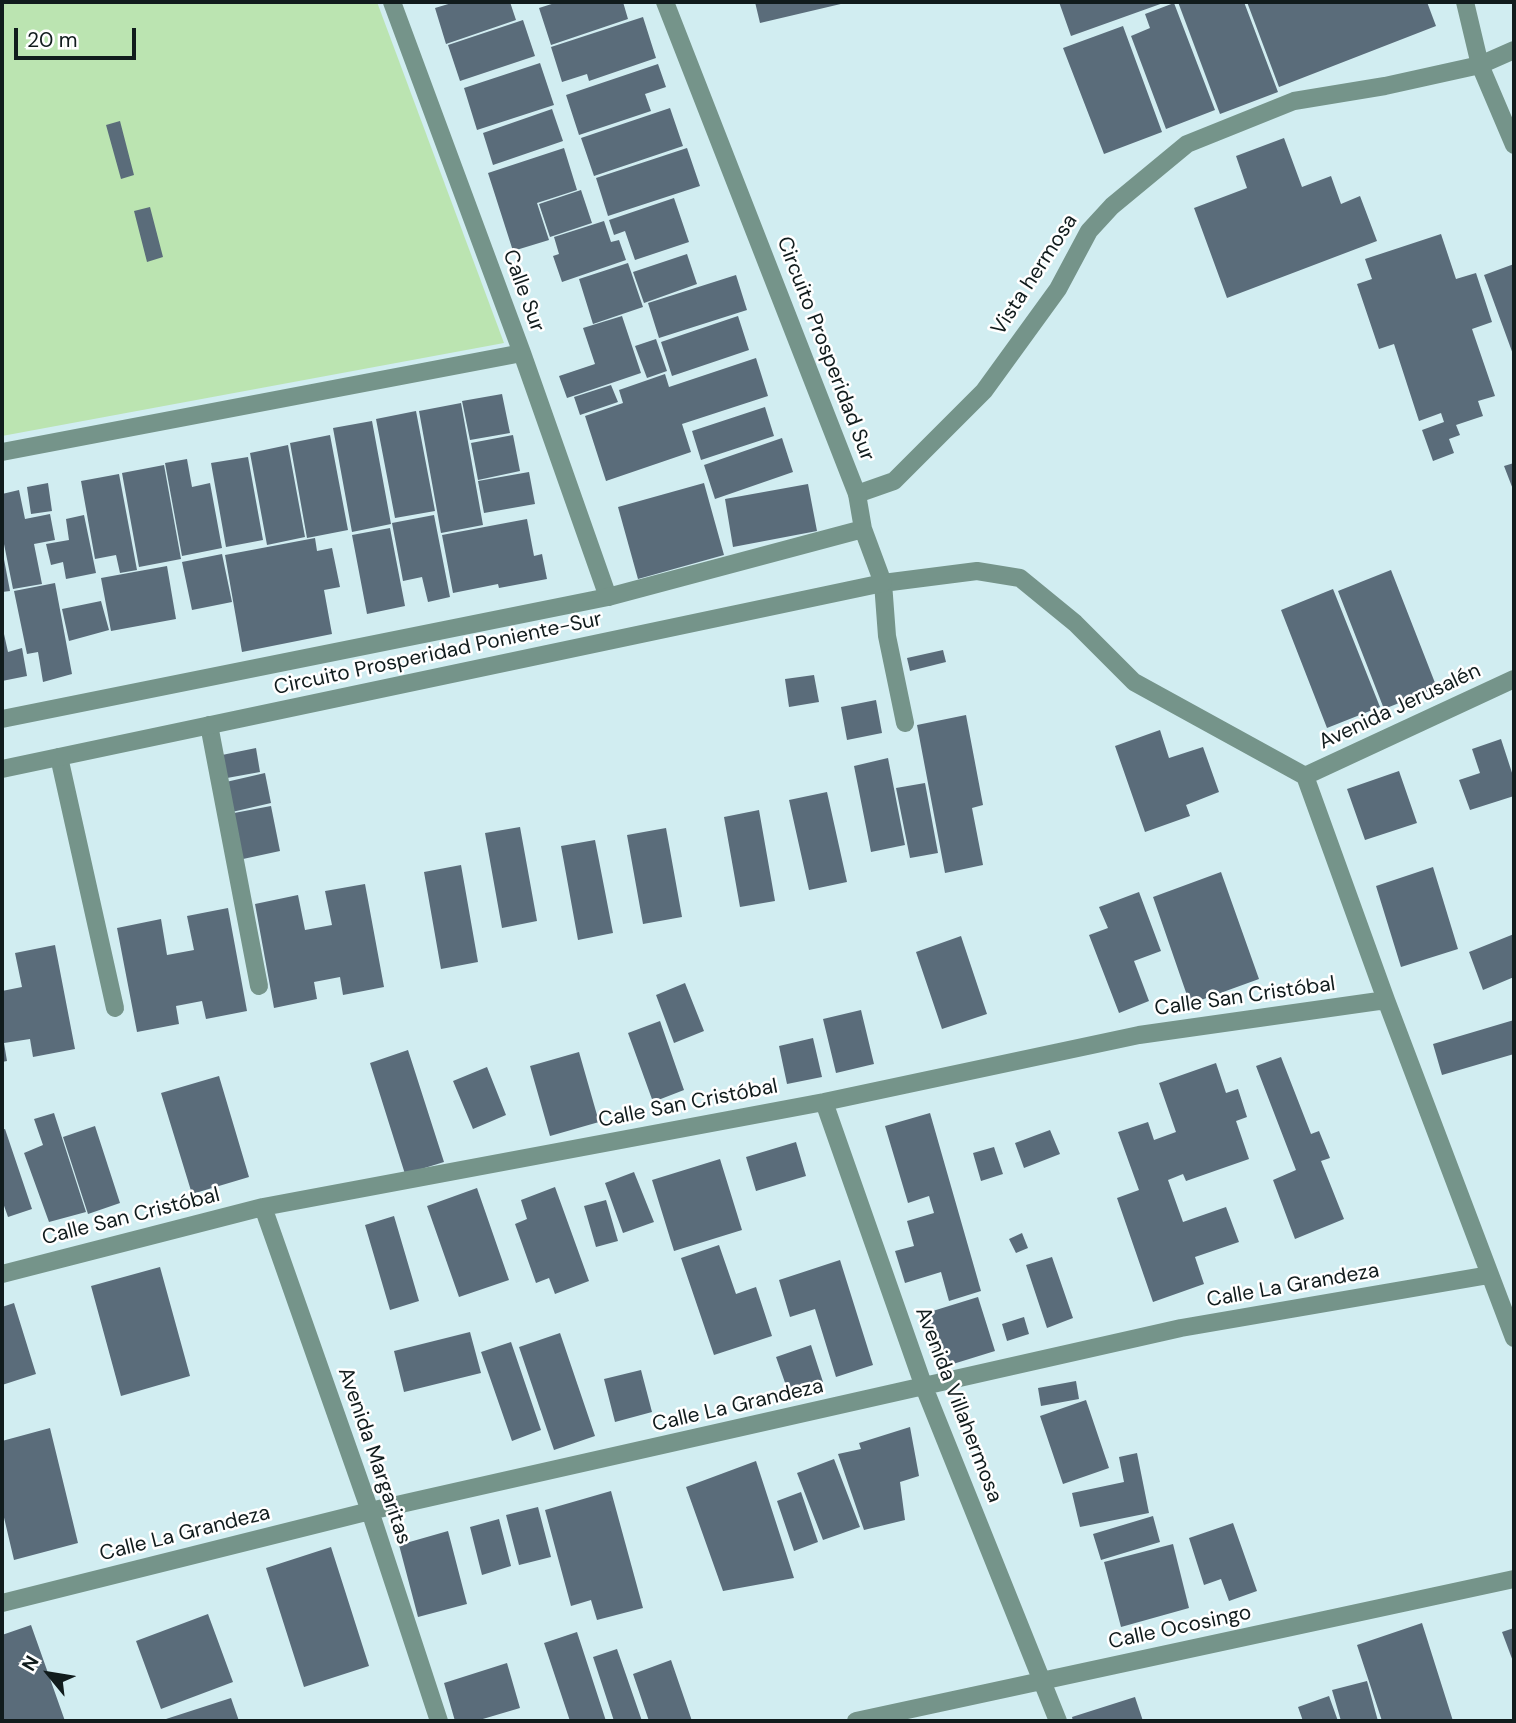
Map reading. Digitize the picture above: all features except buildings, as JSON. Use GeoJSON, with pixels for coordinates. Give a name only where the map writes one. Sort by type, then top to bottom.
{"type":"FeatureCollection","features":[{"type":"Feature","properties":{"kind":"street","name":"Calle Sur"},"geometry":{"type":"LineString","coordinates":[[392,2],[522,353],[608,597]]}},
{"type":"Feature","properties":{"kind":"street","name":"Circuito Prosperidad Sur"},"geometry":{"type":"LineString","coordinates":[[665,2],[857,494],[863,529],[883,583],[887,636],[905,723]]}},
{"type":"Feature","properties":{"kind":"street"},"geometry":{"type":"LineString","coordinates":[[1465,2],[1480,65],[1514,145]]}},
{"type":"Feature","properties":{"kind":"street","name":"Vista hermosa"},"geometry":{"type":"LineString","coordinates":[[857,494],[894,481],[984,391],[1058,289],[1088,231],[1112,206],[1187,144],[1294,101],[1385,86],[1480,65],[1514,50]]}},
{"type":"Feature","properties":{"kind":"street"},"geometry":{"type":"LineString","coordinates":[[2,452],[522,353]]}},
{"type":"Feature","properties":{"kind":"street","name":"Circuito Prosperidad Poniente-Sur"},"geometry":{"type":"LineString","coordinates":[[2,719],[608,597],[863,529]]}},
{"type":"Feature","properties":{"kind":"street","name":"Circuito Prosperidad Poniente-Sur"},"geometry":{"type":"LineString","coordinates":[[2,769],[883,583],[977,571],[1020,578],[1075,623],[1134,682],[1305,776]]}},
{"type":"Feature","properties":{"kind":"street","name":"Avenida Jerusalén"},"geometry":{"type":"LineString","coordinates":[[1305,776],[1514,680]]}},
{"type":"Feature","properties":{"kind":"street"},"geometry":{"type":"LineString","coordinates":[[209,725],[259,986]]}},
{"type":"Feature","properties":{"kind":"street"},"geometry":{"type":"LineString","coordinates":[[59,757],[116,1008]]}},
{"type":"Feature","properties":{"kind":"street"},"geometry":{"type":"LineString","coordinates":[[1305,776],[1386,1000],[1514,1337]]}},
{"type":"Feature","properties":{"kind":"street","name":"Calle San Cristóbal"},"geometry":{"type":"LineString","coordinates":[[2,1274],[264,1207],[824,1102],[1139,1035],[1386,1000]]}},
{"type":"Feature","properties":{"kind":"street","name":"Avenida Villahermosa"},"geometry":{"type":"LineString","coordinates":[[824,1102],[924,1387],[1058,1721]]}},
{"type":"Feature","properties":{"kind":"street","name":"Avenida Margaritas"},"geometry":{"type":"LineString","coordinates":[[264,1207],[370,1511],[439,1721]]}},
{"type":"Feature","properties":{"kind":"street","name":"Calle La Grandeza"},"geometry":{"type":"LineString","coordinates":[[2,1603],[370,1511],[1181,1328],[1489,1275]]}},
{"type":"Feature","properties":{"kind":"street","name":"Calle Ocosingo"},"geometry":{"type":"LineString","coordinates":[[856,1721],[1514,1579]]}},
{"type":"Feature","properties":{"kind":"green space"},"geometry":{"type":"Polygon","coordinates":[[[2,2],[377,2],[504,343],[2,436],[2,2]]]}}]}
